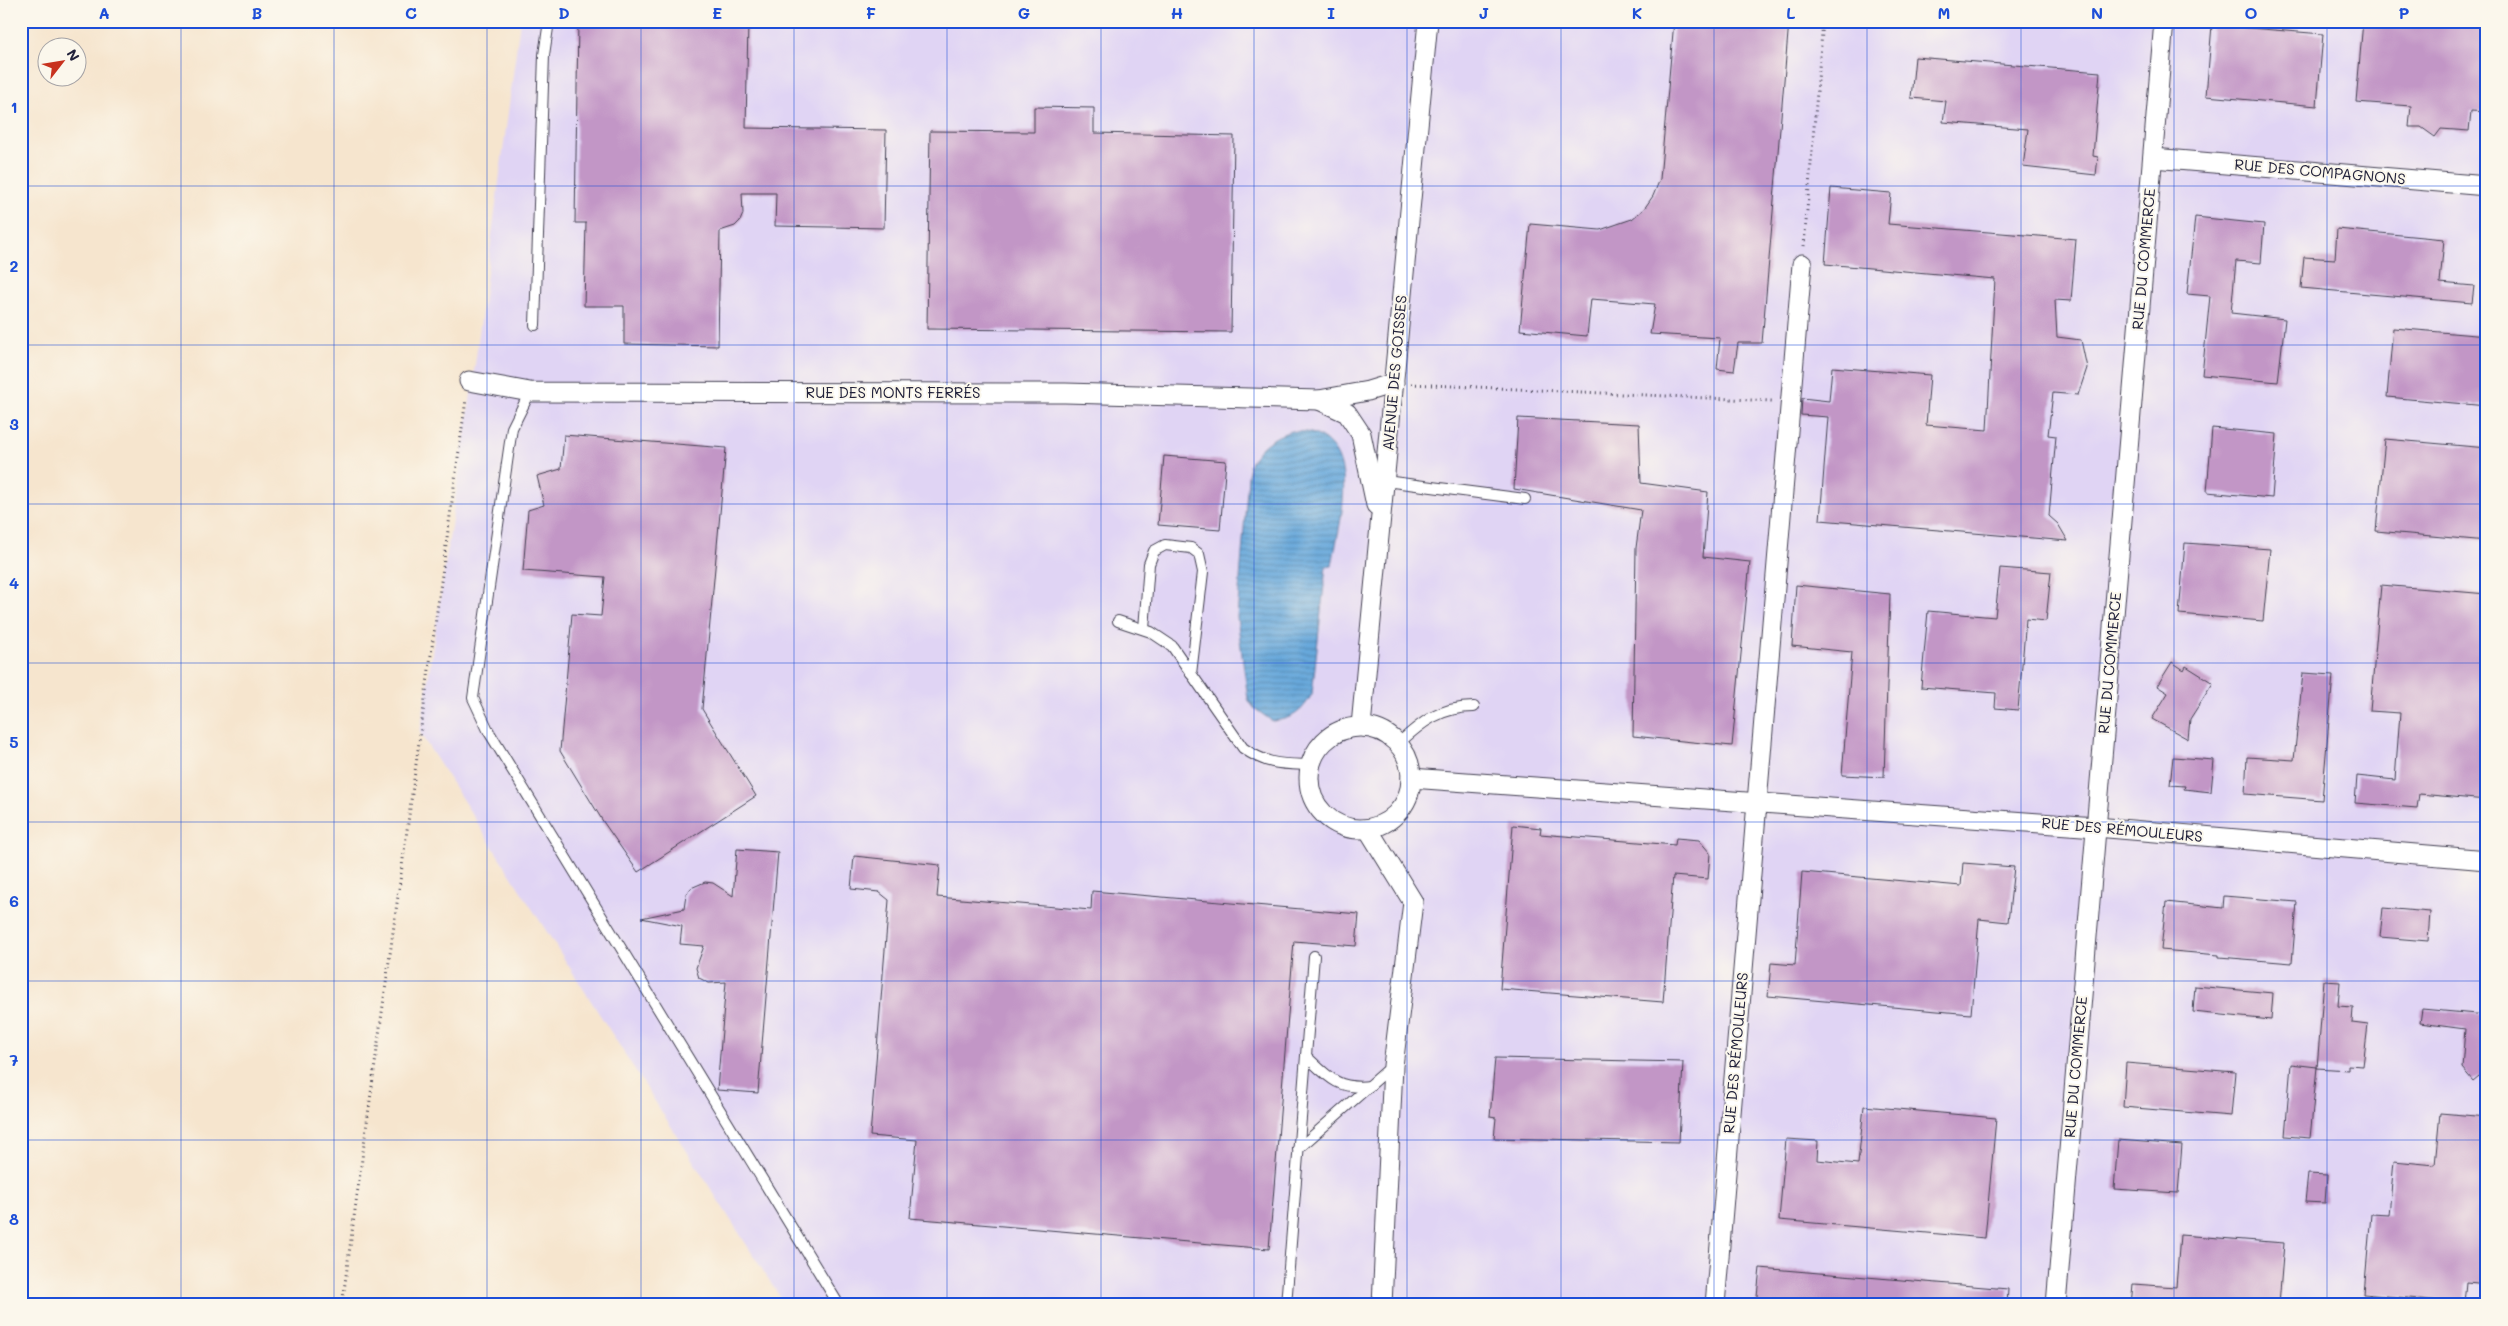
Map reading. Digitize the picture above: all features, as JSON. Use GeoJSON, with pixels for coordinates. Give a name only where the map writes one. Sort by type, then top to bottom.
{"type":"FeatureCollection","features":[{"type":"Feature","properties":{"kind":"street","name":"AVENUE DES GOISSES"},"geometry":{"type":"LineString","coordinates":[[1361,726],[1428,21]]}},
{"type":"Feature","properties":{"kind":"street","name":"RUE DU COMMERCE"},"geometry":{"type":"LineString","coordinates":[[2056,1305],[2164,21]]}},
{"type":"Feature","properties":{"kind":"street","name":"RUE DES COMPAGNONS"},"geometry":{"type":"LineString","coordinates":[[2153,158],[2487,186]]}},
{"type":"Feature","properties":{"kind":"street"},"geometry":{"type":"LineString","coordinates":[[1757,802],[1802,264]]}},
{"type":"Feature","properties":{"kind":"street","name":"RUE DES MONTS FERRÉS"},"geometry":{"type":"LineString","coordinates":[[469,381],[530,392],[1055,393],[1319,400],[1368,391],[1394,383]]}},
{"type":"Feature","properties":{"kind":"street","name":"RUE DES MONTS FERRÉS"},"geometry":{"type":"LineString","coordinates":[[1319,400],[1347,413],[1361,434],[1380,526]]}},
{"type":"Feature","properties":{"kind":"street"},"geometry":{"type":"LineString","coordinates":[[1361,726],[1379,730],[1394,738],[1398,744],[1405,752],[1410,764],[1412,778],[1410,792],[1404,806],[1394,816],[1382,824],[1368,829],[1351,829],[1335,823],[1322,813],[1312,798],[1308,782],[1310,765],[1316,749],[1328,736],[1344,728],[1361,726]]}},
{"type":"Feature","properties":{"kind":"street","name":"RUE DES RÉMOULEURS"},"geometry":{"type":"LineString","coordinates":[[1412,778],[2096,827],[2487,860]]}},
{"type":"Feature","properties":{"kind":"street","name":"RUE DES RÉMOULEURS"},"geometry":{"type":"LineString","coordinates":[[1714,1305],[1757,802]]}},
{"type":"Feature","properties":{"kind":"street"},"geometry":{"type":"LineString","coordinates":[[1368,829],[1412,902],[1393,1066],[1382,1305]]}},
{"type":"Feature","properties":{"kind":"lane"},"geometry":{"type":"LineString","coordinates":[[534,325],[544,55],[549,21]]}},
{"type":"Feature","properties":{"kind":"lane"},"geometry":{"type":"LineString","coordinates":[[530,392],[512,428],[473,698],[500,749],[839,1305]]}},
{"type":"Feature","properties":{"kind":"lane"},"geometry":{"type":"LineString","coordinates":[[1384,481],[1525,499]]}},
{"type":"Feature","properties":{"kind":"lane"},"geometry":{"type":"LineString","coordinates":[[1144,629],[1149,564],[1154,551],[1164,545],[1191,548],[1199,554],[1203,572],[1192,674]]}},
{"type":"Feature","properties":{"kind":"lane"},"geometry":{"type":"LineString","coordinates":[[1118,621],[1144,629],[1172,646],[1243,748],[1258,759],[1276,764],[1310,765]]}},
{"type":"Feature","properties":{"kind":"lane"},"geometry":{"type":"LineString","coordinates":[[1398,744],[1428,718],[1458,707],[1474,707]]}},
{"type":"Feature","properties":{"kind":"lane"},"geometry":{"type":"LineString","coordinates":[[1286,1305],[1314,956]]}},
{"type":"Feature","properties":{"kind":"lane"},"geometry":{"type":"LineString","coordinates":[[1306,1056],[1330,1080],[1355,1088],[1370,1086]]}},
{"type":"Feature","properties":{"kind":"lane"},"geometry":{"type":"LineString","coordinates":[[1298,1149],[1393,1066]]}},
{"type":"Feature","properties":{"kind":"path"},"geometry":{"type":"LineString","coordinates":[[1802,264],[1823,21]]}},
{"type":"Feature","properties":{"kind":"path"},"geometry":{"type":"LineString","coordinates":[[342,1305],[469,381]]}},
{"type":"Feature","properties":{"kind":"path"},"geometry":{"type":"LineString","coordinates":[[1394,383],[1790,402]]}},
{"type":"Feature","properties":{"kind":"shaded area"},"geometry":{"type":"Polygon","coordinates":[[[520,21],[2487,21],[2487,1305],[785,1305],[420,733],[473,380],[520,21]]]}},
{"type":"Feature","properties":{"kind":"water"},"geometry":{"type":"Polygon","coordinates":[[[1291,431],[1311,433],[1327,442],[1337,456],[1343,472],[1344,491],[1332,566],[1326,567],[1312,694],[1296,714],[1272,721],[1254,708],[1248,699],[1237,617],[1249,465],[1266,444],[1291,431]]]}},
{"type":"Feature","properties":{"kind":"building"},"geometry":{"type":"Polygon","coordinates":[[[578,21],[748,21],[746,128],[886,130],[884,228],[775,226],[776,193],[742,193],[743,214],[740,221],[735,226],[720,231],[718,346],[624,344],[624,306],[584,306],[586,223],[575,223],[578,21]]]}},
{"type":"Feature","properties":{"kind":"building"},"geometry":{"type":"Polygon","coordinates":[[[1674,21],[1789,21],[1762,343],[1738,343],[1734,371],[1717,369],[1720,338],[1650,334],[1655,304],[1591,299],[1587,336],[1520,330],[1530,224],[1600,230],[1632,219],[1644,209],[1653,196],[1660,179],[1674,21]]]}},
{"type":"Feature","properties":{"kind":"building"},"geometry":{"type":"Polygon","coordinates":[[[2363,21],[2487,21],[2487,112],[2471,111],[2469,131],[2441,129],[2435,137],[2421,127],[2409,127],[2411,106],[2356,102],[2363,21]]]}},
{"type":"Feature","properties":{"kind":"building"},"geometry":{"type":"Polygon","coordinates":[[[2212,25],[2323,34],[2317,106],[2206,96],[2212,25]]]}},
{"type":"Feature","properties":{"kind":"building"},"geometry":{"type":"Polygon","coordinates":[[[1915,57],[2100,72],[2093,156],[2098,157],[2096,175],[2023,167],[2028,129],[1943,122],[1946,101],[1911,98],[1915,57]]]}},
{"type":"Feature","properties":{"kind":"building"},"geometry":{"type":"Polygon","coordinates":[[[1034,107],[1094,108],[1094,133],[1234,136],[1231,332],[927,329],[930,131],[1034,132],[1034,107]]]}},
{"type":"Feature","properties":{"kind":"building"},"geometry":{"type":"Polygon","coordinates":[[[1831,188],[1891,193],[1888,224],[2076,239],[2071,301],[2055,300],[2057,337],[2081,340],[2087,368],[2078,395],[2053,393],[2048,435],[2056,436],[2049,516],[2058,524],[2068,541],[1820,520],[1828,417],[1801,415],[1802,398],[1829,401],[1832,367],[1930,375],[1926,425],[1987,430],[1995,279],[1825,264],[1831,188]]]}},
{"type":"Feature","properties":{"kind":"building"},"geometry":{"type":"Polygon","coordinates":[[[2195,217],[2264,224],[2261,263],[2236,261],[2231,313],[2285,319],[2278,382],[2202,375],[2210,296],[2187,294],[2195,217]]]}},
{"type":"Feature","properties":{"kind":"building"},"geometry":{"type":"Polygon","coordinates":[[[2337,229],[2444,239],[2440,283],[2474,286],[2472,303],[2301,288],[2304,257],[2335,259],[2337,229]]]}},
{"type":"Feature","properties":{"kind":"building"},"geometry":{"type":"Polygon","coordinates":[[[2393,328],[2487,336],[2487,406],[2387,397],[2393,328]]]}},
{"type":"Feature","properties":{"kind":"building"},"geometry":{"type":"Polygon","coordinates":[[[1518,418],[1639,424],[1641,483],[1708,492],[1703,557],[1750,562],[1732,746],[1633,736],[1636,548],[1641,510],[1514,489],[1518,418]]]}},
{"type":"Feature","properties":{"kind":"building"},"geometry":{"type":"Polygon","coordinates":[[[2212,428],[2277,434],[2272,498],[2207,492],[2212,428]]]}},
{"type":"Feature","properties":{"kind":"building"},"geometry":{"type":"Polygon","coordinates":[[[564,435],[726,448],[702,709],[756,796],[638,872],[604,823],[560,751],[572,614],[601,616],[605,577],[523,571],[528,510],[544,505],[537,476],[561,469],[564,435]]]}},
{"type":"Feature","properties":{"kind":"building"},"geometry":{"type":"Polygon","coordinates":[[[2385,439],[2487,448],[2487,541],[2376,531],[2385,439]]]}},
{"type":"Feature","properties":{"kind":"building"},"geometry":{"type":"Polygon","coordinates":[[[1164,456],[1226,461],[1220,530],[1158,525],[1164,456]]]}},
{"type":"Feature","properties":{"kind":"building"},"geometry":{"type":"Polygon","coordinates":[[[2185,543],[2270,549],[2263,621],[2179,614],[2185,543]]]}},
{"type":"Feature","properties":{"kind":"building"},"geometry":{"type":"Polygon","coordinates":[[[2000,568],[2051,572],[2046,621],[2026,619],[2018,710],[1995,708],[1996,693],[1921,687],[1928,611],[1995,617],[2000,568]]]}},
{"type":"Feature","properties":{"kind":"building"},"geometry":{"type":"Polygon","coordinates":[[[1796,585],[1890,594],[1884,777],[1842,775],[1852,652],[1792,646],[1796,585]]]}},
{"type":"Feature","properties":{"kind":"building"},"geometry":{"type":"Polygon","coordinates":[[[2381,585],[2487,594],[2487,800],[2419,794],[2417,808],[2355,803],[2357,776],[2395,780],[2400,713],[2370,711],[2381,585]]]}},
{"type":"Feature","properties":{"kind":"building"},"geometry":{"type":"Polygon","coordinates":[[[2172,662],[2184,670],[2186,666],[2213,683],[2190,719],[2188,739],[2152,719],[2168,693],[2157,686],[2172,662]]]}},
{"type":"Feature","properties":{"kind":"building"},"geometry":{"type":"Polygon","coordinates":[[[2303,673],[2333,675],[2322,800],[2245,794],[2247,757],[2294,760],[2303,673]]]}},
{"type":"Feature","properties":{"kind":"building"},"geometry":{"type":"Polygon","coordinates":[[[2173,757],[2214,760],[2211,792],[2184,789],[2185,786],[2170,785],[2173,757]]]}},
{"type":"Feature","properties":{"kind":"building"},"geometry":{"type":"Polygon","coordinates":[[[1513,825],[1541,828],[1540,834],[1675,845],[1676,838],[1699,840],[1710,853],[1708,879],[1673,876],[1663,1002],[1500,989],[1513,825]]]}},
{"type":"Feature","properties":{"kind":"building"},"geometry":{"type":"Polygon","coordinates":[[[737,849],[778,852],[758,1093],[717,1090],[726,982],[709,983],[699,978],[696,968],[704,946],[680,944],[682,926],[641,918],[684,909],[686,895],[691,888],[705,882],[713,883],[733,896],[737,849]]]}},
{"type":"Feature","properties":{"kind":"building"},"geometry":{"type":"Polygon","coordinates":[[[854,856],[940,865],[937,897],[1091,910],[1092,891],[1359,914],[1356,946],[1294,941],[1269,1249],[910,1218],[917,1140],[870,1136],[889,900],[879,892],[851,889],[854,856]]]}},
{"type":"Feature","properties":{"kind":"building"},"geometry":{"type":"Polygon","coordinates":[[[1963,863],[2014,867],[2008,922],[1979,919],[1971,1014],[1768,996],[1771,963],[1795,965],[1802,872],[1961,886],[1963,863]]]}},
{"type":"Feature","properties":{"kind":"building"},"geometry":{"type":"Polygon","coordinates":[[[2224,896],[2297,902],[2292,963],[2161,950],[2166,902],[2223,908],[2224,896]]]}},
{"type":"Feature","properties":{"kind":"building"},"geometry":{"type":"Polygon","coordinates":[[[2383,908],[2430,912],[2428,941],[2380,937],[2383,908]]]}},
{"type":"Feature","properties":{"kind":"building"},"geometry":{"type":"Polygon","coordinates":[[[2324,981],[2340,982],[2338,1006],[2353,1007],[2352,1023],[2368,1025],[2363,1066],[2348,1065],[2348,1070],[2317,1068],[2324,981]]]}},
{"type":"Feature","properties":{"kind":"building"},"geometry":{"type":"Polygon","coordinates":[[[2195,986],[2273,993],[2271,1020],[2193,1012],[2195,986]]]}},
{"type":"Feature","properties":{"kind":"building"},"geometry":{"type":"Polygon","coordinates":[[[2422,1009],[2487,1015],[2487,1080],[2479,1076],[2473,1081],[2462,1068],[2465,1029],[2420,1023],[2422,1009]]]}},
{"type":"Feature","properties":{"kind":"building"},"geometry":{"type":"Polygon","coordinates":[[[1495,1058],[1683,1062],[1679,1142],[1494,1138],[1496,1118],[1490,1117],[1495,1058]]]}},
{"type":"Feature","properties":{"kind":"building"},"geometry":{"type":"Polygon","coordinates":[[[2126,1063],[2235,1072],[2231,1116],[2123,1107],[2126,1063]]]}},
{"type":"Feature","properties":{"kind":"building"},"geometry":{"type":"Polygon","coordinates":[[[2291,1064],[2317,1067],[2310,1138],[2285,1136],[2291,1064]]]}},
{"type":"Feature","properties":{"kind":"building"},"geometry":{"type":"Polygon","coordinates":[[[1864,1106],[1996,1118],[1985,1238],[1779,1220],[1786,1139],[1818,1141],[1817,1160],[1858,1164],[1864,1106]]]}},
{"type":"Feature","properties":{"kind":"building"},"geometry":{"type":"Polygon","coordinates":[[[2440,1113],[2487,1117],[2487,1284],[2466,1282],[2464,1303],[2364,1294],[2371,1214],[2389,1215],[2394,1161],[2435,1165],[2440,1113]]]}},
{"type":"Feature","properties":{"kind":"building"},"geometry":{"type":"Polygon","coordinates":[[[2118,1140],[2182,1145],[2178,1193],[2114,1189],[2118,1140]]]}},
{"type":"Feature","properties":{"kind":"building"},"geometry":{"type":"Polygon","coordinates":[[[2308,1174],[2327,1175],[2325,1203],[2305,1202],[2308,1174]]]}},
{"type":"Feature","properties":{"kind":"building"},"geometry":{"type":"Polygon","coordinates":[[[2180,1235],[2284,1243],[2279,1305],[2131,1305],[2133,1284],[2176,1287],[2180,1235]]]}},
{"type":"Feature","properties":{"kind":"building"},"geometry":{"type":"Polygon","coordinates":[[[1760,1268],[2008,1289],[2007,1305],[1756,1305],[1760,1268]]]}}]}
